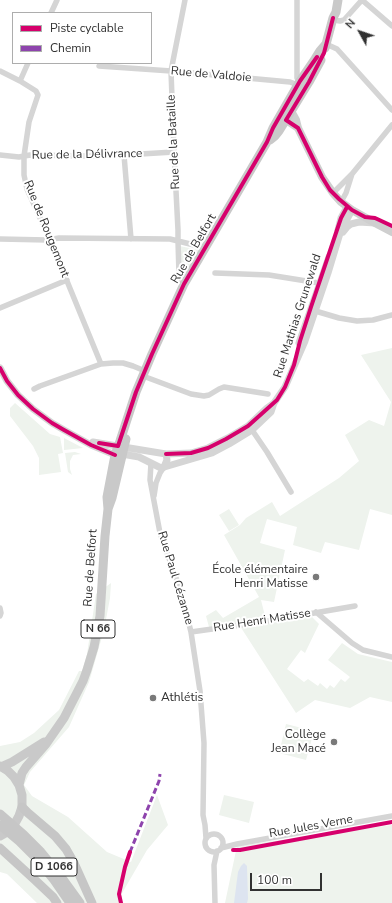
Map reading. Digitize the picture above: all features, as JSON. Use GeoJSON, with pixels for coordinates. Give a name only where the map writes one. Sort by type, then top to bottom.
{"type":"FeatureCollection","features":[{"type":"Feature","properties":{"kind":"highway"},"geometry":{"type":"LineString","coordinates":[[22,807],[55,836],[66,849],[92,903]]}},
{"type":"Feature","properties":{"kind":"highway","name":"D 1066"},"geometry":{"type":"LineString","coordinates":[[0,814],[22,838],[70,903]]}},
{"type":"Feature","properties":{"kind":"highway","name":"D 1066"},"geometry":{"type":"LineString","coordinates":[[0,825],[22,838],[41,852],[60,874],[80,903]]}},
{"type":"Feature","properties":{"kind":"highway"},"geometry":{"type":"LineString","coordinates":[[0,848],[36,880],[57,903]]}},
{"type":"Feature","properties":{"kind":"main road"},"geometry":{"type":"LineString","coordinates":[[333,0],[333,19]]}},
{"type":"Feature","properties":{"kind":"main road"},"geometry":{"type":"LineString","coordinates":[[302,83],[324,53],[338,0]]}},
{"type":"Feature","properties":{"kind":"main road","name":"Rue de Belfort"},"geometry":{"type":"LineString","coordinates":[[18,785],[22,773],[26,767],[46,744],[64,718],[83,681],[94,647],[100,616],[108,509],[112,498],[119,453],[136,392],[184,284],[267,142],[275,136],[307,71],[326,44]]}},
{"type":"Feature","properties":{"kind":"main road"},"geometry":{"type":"LineString","coordinates":[[287,114],[298,128],[322,177],[333,193],[347,206],[392,232]]}},
{"type":"Feature","properties":{"kind":"main road","name":"Rue de Belfort"},"geometry":{"type":"LineString","coordinates":[[119,453],[127,435],[140,393],[144,373]]}},
{"type":"Feature","properties":{"kind":"main road","name":"Rue de Belfort"},"geometry":{"type":"LineString","coordinates":[[1,766],[12,762],[50,738]]}},
{"type":"Feature","properties":{"kind":"main road"},"geometry":{"type":"LineString","coordinates":[[0,836],[14,825],[22,807],[22,796],[18,785],[11,774],[1,766]]}},
{"type":"Feature","properties":{"kind":"street"},"geometry":{"type":"LineString","coordinates":[[51,12],[57,0]]}},
{"type":"Feature","properties":{"kind":"street","name":"Rue de la Bataille"},"geometry":{"type":"LineString","coordinates":[[184,284],[180,280],[179,275],[171,71],[185,0]]}},
{"type":"Feature","properties":{"kind":"street"},"geometry":{"type":"LineString","coordinates":[[298,0],[297,78],[302,83]]}},
{"type":"Feature","properties":{"kind":"street"},"geometry":{"type":"LineString","coordinates":[[333,19],[340,21],[344,20],[362,0],[392,26]]}},
{"type":"Feature","properties":{"kind":"street"},"geometry":{"type":"LineString","coordinates":[[326,44],[337,49],[392,110]]}},
{"type":"Feature","properties":{"kind":"street"},"geometry":{"type":"LineString","coordinates":[[298,62],[307,71]]}},
{"type":"Feature","properties":{"kind":"street"},"geometry":{"type":"LineString","coordinates":[[0,71],[20,81],[28,64]]}},
{"type":"Feature","properties":{"kind":"street","name":"Rue de Valdoie"},"geometry":{"type":"LineString","coordinates":[[99,66],[302,83]]}},
{"type":"Feature","properties":{"kind":"street","name":"Rue de Rougemont"},"geometry":{"type":"LineString","coordinates":[[20,81],[36,91],[38,95],[29,122],[24,156],[24,175],[27,189],[50,239],[101,364]]}},
{"type":"Feature","properties":{"kind":"street"},"geometry":{"type":"LineString","coordinates":[[333,193],[352,174],[392,125]]}},
{"type":"Feature","properties":{"kind":"street","name":"Rue de la Délivrance"},"geometry":{"type":"LineString","coordinates":[[0,155],[19,157],[30,155],[88,156],[174,152]]}},
{"type":"Feature","properties":{"kind":"street"},"geometry":{"type":"LineString","coordinates":[[124,155],[131,239]]}},
{"type":"Feature","properties":{"kind":"street"},"geometry":{"type":"LineString","coordinates":[[347,206],[346,193],[352,174]]}},
{"type":"Feature","properties":{"kind":"street","name":"Rue Mathias Grunewald"},"geometry":{"type":"LineString","coordinates":[[340,238],[347,206]]}},
{"type":"Feature","properties":{"kind":"street","name":"Rue Mathias Grunewald"},"geometry":{"type":"LineString","coordinates":[[313,310],[319,283],[341,218],[347,206]]}},
{"type":"Feature","properties":{"kind":"street","name":"Rue Mathias Grunewald"},"geometry":{"type":"LineString","coordinates":[[164,467],[212,453],[229,444],[250,428],[267,408],[274,403],[285,387],[294,365],[300,341],[343,231],[351,224],[359,222],[375,223]]}},
{"type":"Feature","properties":{"kind":"street"},"geometry":{"type":"LineString","coordinates":[[0,240],[47,240],[59,238],[170,239],[206,248]]}},
{"type":"Feature","properties":{"kind":"street"},"geometry":{"type":"LineString","coordinates":[[215,273],[269,275],[319,283]]}},
{"type":"Feature","properties":{"kind":"street"},"geometry":{"type":"LineString","coordinates":[[0,308],[67,280]]}},
{"type":"Feature","properties":{"kind":"street"},"geometry":{"type":"LineString","coordinates":[[313,310],[339,318],[357,321],[373,320],[392,315]]}},
{"type":"Feature","properties":{"kind":"street"},"geometry":{"type":"LineString","coordinates":[[34,390],[40,386],[101,364],[123,363],[191,394],[204,396],[224,387],[268,394]]}},
{"type":"Feature","properties":{"kind":"street"},"geometry":{"type":"LineString","coordinates":[[0,368],[7,381],[18,395],[52,423],[87,442],[94,442],[119,453],[139,457],[156,467],[164,467],[167,460],[162,453],[156,456],[151,463]]}},
{"type":"Feature","properties":{"kind":"street"},"geometry":{"type":"LineString","coordinates":[[250,428],[267,452],[291,492]]}},
{"type":"Feature","properties":{"kind":"street","name":"Rue Mathias Grunewald"},"geometry":{"type":"LineString","coordinates":[[119,453],[148,451],[162,453],[191,453],[208,448],[250,428]]}},
{"type":"Feature","properties":{"kind":"street"},"geometry":{"type":"LineString","coordinates":[[64,430],[69,438],[87,447],[111,456],[119,453]]}},
{"type":"Feature","properties":{"kind":"street","name":"Rue Mathias Grunewald"},"geometry":{"type":"LineString","coordinates":[[127,435],[131,442],[145,447],[148,451]]}},
{"type":"Feature","properties":{"kind":"street","name":"Rue Paul Cézanne"},"geometry":{"type":"LineString","coordinates":[[151,463],[150,480],[160,533],[181,592],[191,632],[200,691],[204,743],[203,815],[206,838]]}},
{"type":"Feature","properties":{"kind":"street","name":"Rue Paul Cézanne"},"geometry":{"type":"LineString","coordinates":[[153,498],[156,483],[164,467]]}},
{"type":"Feature","properties":{"kind":"street"},"geometry":{"type":"LineString","coordinates":[[316,612],[355,606]]}},
{"type":"Feature","properties":{"kind":"street"},"geometry":{"type":"LineString","coordinates":[[0,608],[0,616]]}},
{"type":"Feature","properties":{"kind":"street","name":"Rue Henri Matisse"},"geometry":{"type":"LineString","coordinates":[[191,632],[250,624],[316,612],[352,643],[363,650],[392,657]]}},
{"type":"Feature","properties":{"kind":"street","name":"Rue Jules Verne"},"geometry":{"type":"LineString","coordinates":[[219,849],[237,844],[392,816]]}},
{"type":"Feature","properties":{"kind":"street"},"geometry":{"type":"LineString","coordinates":[[205,825],[220,836],[222,840],[222,844],[214,865]]}},
{"type":"Feature","properties":{"kind":"street"},"geometry":{"type":"LineString","coordinates":[[215,903],[214,865],[209,850],[205,845],[206,838],[209,835],[216,834]]}},
{"type":"Feature","properties":{"kind":"street","name":"Rue Jules Verne"},"geometry":{"type":"LineString","coordinates":[[222,840],[237,844]]}},
{"type":"Feature","properties":{"kind":"street"},"geometry":{"type":"LineString","coordinates":[[209,850],[213,851],[219,849]]}},
{"type":"Feature","properties":{"kind":"shaded area"},"geometry":{"type":"Polygon","coordinates":[[[179,246],[200,250],[183,276],[181,272],[179,246]]]}},
{"type":"Feature","properties":{"kind":"shaded area"},"geometry":{"type":"Polygon","coordinates":[[[392,348],[392,515],[370,509],[359,550],[325,542],[321,553],[293,545],[297,527],[267,519],[260,543],[285,550],[274,602],[261,600],[267,624],[311,616],[319,624],[305,653],[301,650],[287,669],[304,682],[308,679],[318,686],[320,683],[327,689],[330,685],[334,688],[341,679],[345,682],[350,677],[328,660],[342,643],[358,654],[392,662],[392,702],[370,697],[350,708],[315,700],[296,713],[238,623],[209,627],[206,616],[216,610],[223,618],[259,597],[224,535],[240,525],[246,518],[272,502],[280,516],[339,478],[359,461],[345,435],[369,420],[384,426],[391,402],[361,355],[392,348]]]}},
{"type":"Feature","properties":{"kind":"shaded area"},"geometry":{"type":"Polygon","coordinates":[[[15,403],[50,434],[60,437],[63,453],[58,454],[61,472],[39,475],[39,458],[33,446],[10,416],[10,408],[15,403]]]}},
{"type":"Feature","properties":{"kind":"shaded area"},"geometry":{"type":"Polygon","coordinates":[[[64,438],[83,448],[64,450],[64,438]]]}},
{"type":"Feature","properties":{"kind":"shaded area"},"geometry":{"type":"Polygon","coordinates":[[[75,452],[81,454],[73,455],[70,461],[72,475],[68,472],[65,453],[75,452]]]}},
{"type":"Feature","properties":{"kind":"shaded area"},"geometry":{"type":"Polygon","coordinates":[[[229,509],[239,525],[229,531],[219,515],[229,509]]]}},
{"type":"Feature","properties":{"kind":"shaded area"},"geometry":{"type":"Polygon","coordinates":[[[111,583],[110,598],[104,630],[89,682],[69,727],[30,772],[24,785],[32,796],[68,817],[107,852],[131,862],[157,795],[168,825],[147,850],[121,895],[123,903],[37,903],[7,874],[0,872],[0,746],[20,742],[34,733],[59,710],[79,671],[82,671],[87,654],[96,594],[111,583]]]}},
{"type":"Feature","properties":{"kind":"shaded area"},"geometry":{"type":"Polygon","coordinates":[[[286,724],[314,731],[306,760],[279,753],[286,724]]]}},
{"type":"Feature","properties":{"kind":"shaded area"},"geometry":{"type":"Polygon","coordinates":[[[224,795],[254,802],[249,823],[219,815],[224,795]]]}},
{"type":"Feature","properties":{"kind":"shaded area"},"geometry":{"type":"Polygon","coordinates":[[[392,825],[392,903],[225,903],[237,846],[392,825]]]}},
{"type":"Feature","properties":{"kind":"shaded area"},"geometry":{"type":"Polygon","coordinates":[[[244,863],[247,866],[247,903],[234,903],[238,872],[244,863]]]}},
{"type":"Feature","properties":{"kind":"marked path"},"geometry":{"type":"LineString","coordinates":[[130,852],[159,781],[160,774]]}},
{"type":"Feature","properties":{"kind":"cycle path"},"geometry":{"type":"LineString","coordinates":[[286,120],[309,82],[324,53],[333,18]]}},
{"type":"Feature","properties":{"kind":"cycle path"},"geometry":{"type":"LineString","coordinates":[[99,443],[118,446],[136,392],[184,284],[267,142],[273,128],[300,81],[317,57]]}},
{"type":"Feature","properties":{"kind":"cycle path"},"geometry":{"type":"LineString","coordinates":[[286,120],[298,128],[330,190],[352,210],[365,217],[375,218],[392,226]]}},
{"type":"Feature","properties":{"kind":"cycle path"},"geometry":{"type":"LineString","coordinates":[[166,454],[191,453],[208,448],[248,426],[277,400],[285,387],[294,365],[311,307],[341,218],[347,207]]}},
{"type":"Feature","properties":{"kind":"cycle path"},"geometry":{"type":"LineString","coordinates":[[0,368],[7,381],[18,395],[33,409],[64,430],[91,445],[115,455]]}},
{"type":"Feature","properties":{"kind":"cycle path"},"geometry":{"type":"LineString","coordinates":[[233,850],[240,850],[392,822]]}},
{"type":"Feature","properties":{"kind":"cycle path"},"geometry":{"type":"LineString","coordinates":[[121,903],[119,894],[130,852]]}},
{"type":"Feature","properties":{"kind":"place","name":"École élémentaire Henri Matisse"},"geometry":{"type":"Point","coordinates":[316,577]}},
{"type":"Feature","properties":{"kind":"place","name":"Athlétis"},"geometry":{"type":"Point","coordinates":[153,698]}},
{"type":"Feature","properties":{"kind":"place","name":"Collège Jean Macé"},"geometry":{"type":"Point","coordinates":[334,742]}}]}
